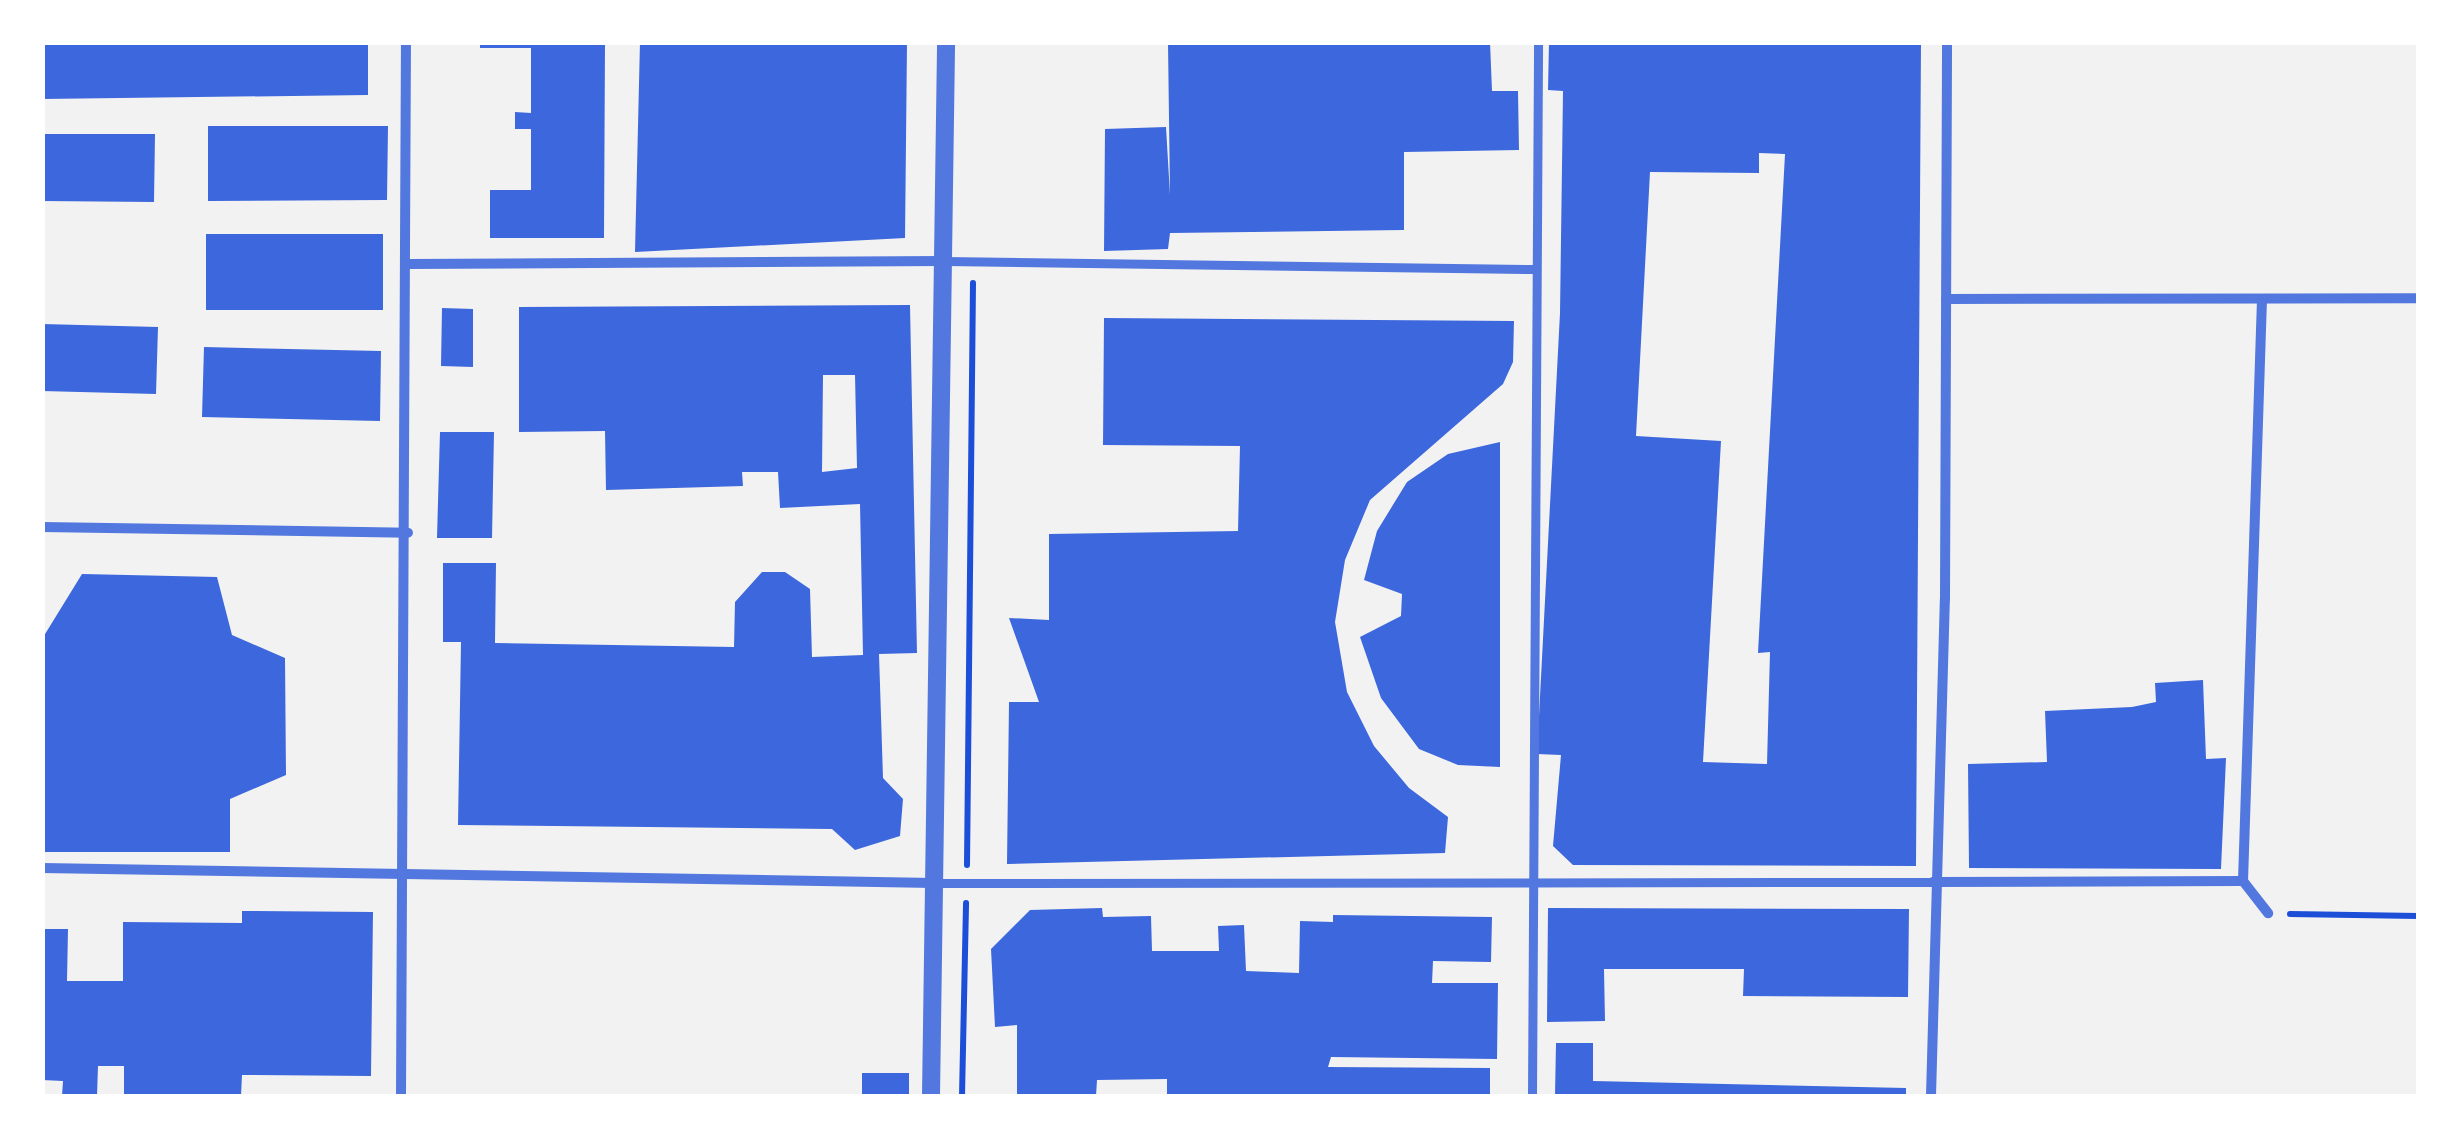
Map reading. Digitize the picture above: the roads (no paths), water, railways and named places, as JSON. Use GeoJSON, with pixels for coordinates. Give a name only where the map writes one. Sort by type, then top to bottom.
{"type":"FeatureCollection","features":[{"type":"Feature","properties":{"kind":"street"},"geometry":{"type":"LineString","coordinates":[[400,1096],[408,533],[406,42]]}},
{"type":"Feature","properties":{"kind":"street"},"geometry":{"type":"LineString","coordinates":[[932,1096],[946,42]]}},
{"type":"Feature","properties":{"kind":"street"},"geometry":{"type":"LineString","coordinates":[[1532,1096],[1528,886],[1538,42]]}},
{"type":"Feature","properties":{"kind":"street"},"geometry":{"type":"LineString","coordinates":[[1931,1096],[1933,882],[1945,599],[1948,42]]}},
{"type":"Feature","properties":{"kind":"street"},"geometry":{"type":"LineString","coordinates":[[408,264],[944,261],[1536,269]]}},
{"type":"Feature","properties":{"kind":"street"},"geometry":{"type":"LineString","coordinates":[[1946,299],[2418,298]]}},
{"type":"Feature","properties":{"kind":"street"},"geometry":{"type":"LineString","coordinates":[[2262,300],[2243,881],[2268,913]]}},
{"type":"Feature","properties":{"kind":"street"},"geometry":{"type":"LineString","coordinates":[[42,527],[408,533]]}},
{"type":"Feature","properties":{"kind":"street"},"geometry":{"type":"LineString","coordinates":[[42,868],[967,885],[2243,881]]}}]}
